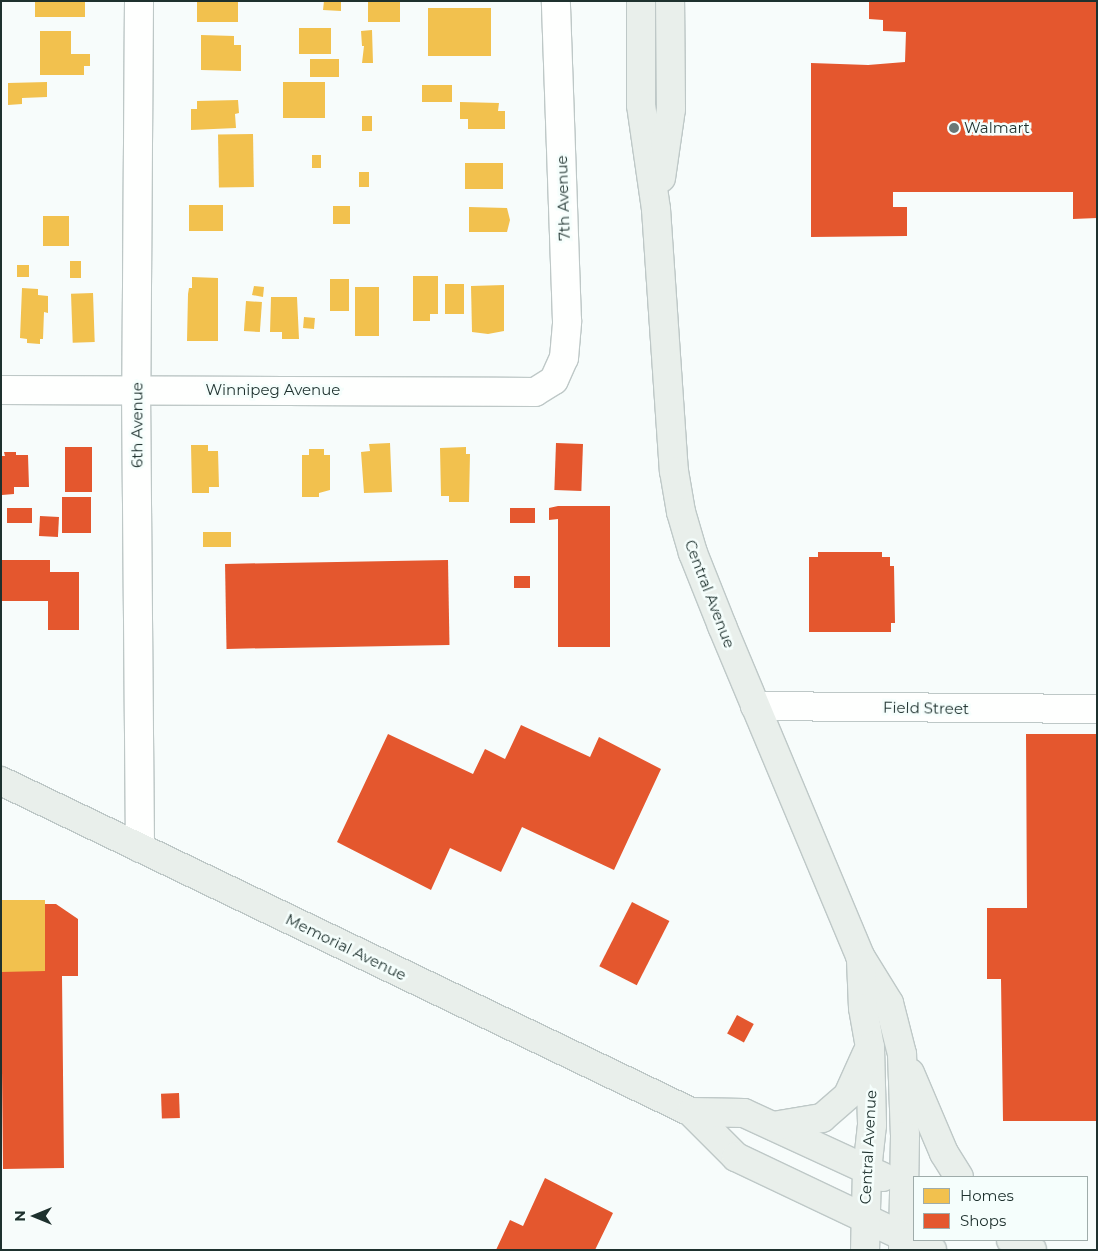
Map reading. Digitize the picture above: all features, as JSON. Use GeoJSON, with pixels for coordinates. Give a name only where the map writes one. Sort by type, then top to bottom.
{"type":"FeatureCollection","features":[{"type":"Feature","properties":{"kind":"main road","name":"Central Avenue"},"geometry":{"type":"LineString","coordinates":[[641,1],[641,105],[656,210],[658,267],[674,471],[680,512],[692,553],[860,956],[889,1003],[902,1054],[909,1190],[903,1243]]}},
{"type":"Feature","properties":{"kind":"main road","name":"Central Avenue"},"geometry":{"type":"LineString","coordinates":[[656,210],[671,109],[670,1]]}},
{"type":"Feature","properties":{"kind":"main road","name":"Memorial Avenue"},"geometry":{"type":"LineString","coordinates":[[1,780],[691,1112],[736,1157],[864,1218],[903,1243],[932,1250]]}},
{"type":"Feature","properties":{"kind":"main road","name":"Central Avenue"},"geometry":{"type":"LineString","coordinates":[[860,956],[863,1008],[870,1047],[872,1125],[866,1170],[865,1250]]}},
{"type":"Feature","properties":{"kind":"main road"},"geometry":{"type":"LineString","coordinates":[[772,1126],[822,1118],[848,1096],[870,1047]]}},
{"type":"Feature","properties":{"kind":"main road"},"geometry":{"type":"LineString","coordinates":[[902,1054],[937,1138],[958,1176]]}},
{"type":"Feature","properties":{"kind":"main road","name":"Memorial Avenue"},"geometry":{"type":"LineString","coordinates":[[691,1112],[744,1113],[909,1190]]}},
{"type":"Feature","properties":{"kind":"main road"},"geometry":{"type":"LineString","coordinates":[[1013,1241],[1033,1250]]}},
{"type":"Feature","properties":{"kind":"main road"},"geometry":{"type":"LineString","coordinates":[[1022,1241],[1033,1250]]}},
{"type":"Feature","properties":{"kind":"street","name":"6th Avenue"},"geometry":{"type":"LineString","coordinates":[[139,1],[136,389],[140,848]]}},
{"type":"Feature","properties":{"kind":"street","name":"7th Avenue"},"geometry":{"type":"LineString","coordinates":[[543,387],[554,380],[564,358],[567,321],[556,1]]}},
{"type":"Feature","properties":{"kind":"street","name":"Winnipeg Avenue"},"geometry":{"type":"LineString","coordinates":[[1,390],[136,389],[535,392],[543,387]]}},
{"type":"Feature","properties":{"kind":"street","name":"Field Street"},"geometry":{"type":"LineString","coordinates":[[755,706],[1097,709]]}},
{"type":"Feature","properties":{"kind":"building: Homes"},"geometry":{"type":"Polygon","coordinates":[[[35,1],[85,1],[85,17],[35,17],[35,1]]]}},
{"type":"Feature","properties":{"kind":"building: Homes"},"geometry":{"type":"Polygon","coordinates":[[[197,1],[238,1],[238,22],[197,22],[197,1]]]}},
{"type":"Feature","properties":{"kind":"building: Homes"},"geometry":{"type":"Polygon","coordinates":[[[324,1],[341,1],[341,11],[323,10],[324,1]]]}},
{"type":"Feature","properties":{"kind":"building: Homes"},"geometry":{"type":"Polygon","coordinates":[[[368,1],[400,1],[400,22],[368,22],[368,1]]]}},
{"type":"Feature","properties":{"kind":"building: Homes"},"geometry":{"type":"Polygon","coordinates":[[[428,8],[491,8],[491,56],[428,56],[428,8]]]}},
{"type":"Feature","properties":{"kind":"building: Homes"},"geometry":{"type":"Polygon","coordinates":[[[299,28],[331,28],[331,54],[299,54],[299,28]]]}},
{"type":"Feature","properties":{"kind":"building: Homes"},"geometry":{"type":"Polygon","coordinates":[[[372,30],[373,63],[362,63],[364,46],[362,46],[361,31],[372,30]]]}},
{"type":"Feature","properties":{"kind":"building: Homes"},"geometry":{"type":"Polygon","coordinates":[[[40,31],[71,31],[71,54],[90,54],[90,66],[84,66],[84,75],[40,75],[40,31]]]}},
{"type":"Feature","properties":{"kind":"building: Homes"},"geometry":{"type":"Polygon","coordinates":[[[201,35],[234,36],[234,45],[241,45],[241,71],[201,70],[201,35]]]}},
{"type":"Feature","properties":{"kind":"building: Homes"},"geometry":{"type":"Polygon","coordinates":[[[310,59],[339,59],[339,77],[310,77],[310,59]]]}},
{"type":"Feature","properties":{"kind":"building: Homes"},"geometry":{"type":"Polygon","coordinates":[[[47,82],[47,97],[22,98],[22,104],[8,105],[8,83],[47,82]]]}},
{"type":"Feature","properties":{"kind":"building: Homes"},"geometry":{"type":"Polygon","coordinates":[[[283,82],[325,82],[325,118],[283,118],[283,82]]]}},
{"type":"Feature","properties":{"kind":"building: Homes"},"geometry":{"type":"Polygon","coordinates":[[[422,85],[452,85],[452,102],[422,102],[422,85]]]}},
{"type":"Feature","properties":{"kind":"building: Homes"},"geometry":{"type":"Polygon","coordinates":[[[238,100],[239,113],[235,114],[236,128],[191,130],[191,109],[197,109],[197,101],[238,100]]]}},
{"type":"Feature","properties":{"kind":"building: Homes"},"geometry":{"type":"Polygon","coordinates":[[[460,102],[499,103],[498,111],[505,111],[505,129],[468,129],[468,119],[460,119],[460,102]]]}},
{"type":"Feature","properties":{"kind":"building: Homes"},"geometry":{"type":"Polygon","coordinates":[[[362,116],[372,116],[372,131],[362,131],[362,116]]]}},
{"type":"Feature","properties":{"kind":"building: Homes"},"geometry":{"type":"Polygon","coordinates":[[[253,134],[254,187],[219,188],[218,135],[253,134]]]}},
{"type":"Feature","properties":{"kind":"building: Homes"},"geometry":{"type":"Polygon","coordinates":[[[312,155],[321,155],[321,168],[312,168],[312,155]]]}},
{"type":"Feature","properties":{"kind":"building: Homes"},"geometry":{"type":"Polygon","coordinates":[[[465,163],[503,163],[503,189],[465,189],[465,163]]]}},
{"type":"Feature","properties":{"kind":"building: Homes"},"geometry":{"type":"Polygon","coordinates":[[[359,172],[369,172],[369,187],[359,187],[359,172]]]}},
{"type":"Feature","properties":{"kind":"building: Homes"},"geometry":{"type":"Polygon","coordinates":[[[189,205],[223,205],[223,231],[189,231],[189,205]]]}},
{"type":"Feature","properties":{"kind":"building: Homes"},"geometry":{"type":"Polygon","coordinates":[[[333,206],[350,206],[350,224],[333,224],[333,206]]]}},
{"type":"Feature","properties":{"kind":"building: Homes"},"geometry":{"type":"Polygon","coordinates":[[[469,207],[507,208],[510,220],[507,232],[469,232],[469,207]]]}},
{"type":"Feature","properties":{"kind":"building: Homes"},"geometry":{"type":"Polygon","coordinates":[[[43,216],[69,216],[69,246],[43,246],[43,216]]]}},
{"type":"Feature","properties":{"kind":"building: Homes"},"geometry":{"type":"Polygon","coordinates":[[[70,261],[81,261],[81,278],[70,278],[70,261]]]}},
{"type":"Feature","properties":{"kind":"building: Homes"},"geometry":{"type":"Polygon","coordinates":[[[17,265],[29,265],[29,277],[17,277],[17,265]]]}},
{"type":"Feature","properties":{"kind":"building: Homes"},"geometry":{"type":"Polygon","coordinates":[[[413,276],[438,276],[438,314],[430,314],[430,321],[413,321],[413,276]]]}},
{"type":"Feature","properties":{"kind":"building: Homes"},"geometry":{"type":"Polygon","coordinates":[[[192,277],[218,278],[218,341],[187,341],[188,294],[189,288],[192,288],[192,277]]]}},
{"type":"Feature","properties":{"kind":"building: Homes"},"geometry":{"type":"Polygon","coordinates":[[[330,279],[349,279],[349,311],[330,311],[330,279]]]}},
{"type":"Feature","properties":{"kind":"building: Homes"},"geometry":{"type":"Polygon","coordinates":[[[445,284],[464,284],[464,314],[445,314],[445,284]]]}},
{"type":"Feature","properties":{"kind":"building: Homes"},"geometry":{"type":"Polygon","coordinates":[[[504,285],[504,331],[488,334],[472,332],[471,286],[504,285]]]}},
{"type":"Feature","properties":{"kind":"building: Homes"},"geometry":{"type":"Polygon","coordinates":[[[254,286],[264,287],[263,297],[252,295],[254,286]]]}},
{"type":"Feature","properties":{"kind":"building: Homes"},"geometry":{"type":"Polygon","coordinates":[[[355,287],[379,287],[379,336],[355,336],[355,287]]]}},
{"type":"Feature","properties":{"kind":"building: Homes"},"geometry":{"type":"Polygon","coordinates":[[[22,288],[38,289],[38,295],[48,296],[48,313],[44,312],[43,339],[40,339],[40,344],[27,343],[27,339],[20,338],[22,288]]]}},
{"type":"Feature","properties":{"kind":"building: Homes"},"geometry":{"type":"Polygon","coordinates":[[[93,293],[95,342],[73,343],[71,294],[93,293]]]}},
{"type":"Feature","properties":{"kind":"building: Homes"},"geometry":{"type":"Polygon","coordinates":[[[271,297],[297,297],[299,339],[282,339],[282,332],[270,332],[271,297]]]}},
{"type":"Feature","properties":{"kind":"building: Homes"},"geometry":{"type":"Polygon","coordinates":[[[246,301],[262,302],[260,332],[244,331],[246,301]]]}},
{"type":"Feature","properties":{"kind":"building: Homes"},"geometry":{"type":"Polygon","coordinates":[[[304,317],[315,318],[314,329],[303,328],[304,317]]]}},
{"type":"Feature","properties":{"kind":"building: Homes"},"geometry":{"type":"Polygon","coordinates":[[[390,443],[392,492],[364,493],[361,452],[370,451],[369,444],[390,443]]]}},
{"type":"Feature","properties":{"kind":"building: Homes"},"geometry":{"type":"Polygon","coordinates":[[[191,445],[208,445],[208,451],[218,451],[219,487],[209,487],[209,493],[192,493],[191,445]]]}},
{"type":"Feature","properties":{"kind":"building: Homes"},"geometry":{"type":"Polygon","coordinates":[[[466,447],[466,454],[470,454],[469,502],[449,502],[449,496],[441,496],[440,448],[466,447]]]}},
{"type":"Feature","properties":{"kind":"building: Homes"},"geometry":{"type":"Polygon","coordinates":[[[309,449],[324,449],[324,455],[330,455],[330,490],[319,493],[319,497],[302,497],[302,455],[309,455],[309,449]]]}},
{"type":"Feature","properties":{"kind":"building: Homes"},"geometry":{"type":"Polygon","coordinates":[[[203,532],[231,532],[231,547],[203,547],[203,532]]]}},
{"type":"Feature","properties":{"kind":"building: Homes"},"geometry":{"type":"Polygon","coordinates":[[[1,900],[45,900],[45,972],[1,972],[1,900]]]}},
{"type":"Feature","properties":{"kind":"building: Shops","name":"Walmart"},"geometry":{"type":"Polygon","coordinates":[[[869,1],[1097,1],[1097,218],[1073,219],[1073,192],[893,192],[893,207],[907,207],[907,236],[811,237],[811,63],[868,65],[905,62],[906,32],[883,31],[883,20],[869,19],[869,1]]]}},
{"type":"Feature","properties":{"kind":"building: Shops"},"geometry":{"type":"Polygon","coordinates":[[[556,443],[583,444],[581,491],[554,490],[556,443]]]}},
{"type":"Feature","properties":{"kind":"building: Shops"},"geometry":{"type":"Polygon","coordinates":[[[65,447],[92,447],[92,492],[65,492],[65,447]]]}},
{"type":"Feature","properties":{"kind":"building: Shops"},"geometry":{"type":"Polygon","coordinates":[[[4,452],[28,455],[29,487],[14,487],[14,494],[2,495],[1,456],[5,456],[4,452]]]}},
{"type":"Feature","properties":{"kind":"building: Shops"},"geometry":{"type":"Polygon","coordinates":[[[62,497],[91,497],[91,533],[62,533],[62,497]]]}},
{"type":"Feature","properties":{"kind":"building: Shops"},"geometry":{"type":"Polygon","coordinates":[[[558,506],[610,506],[610,647],[558,647],[558,519],[549,520],[549,508],[558,506]]]}},
{"type":"Feature","properties":{"kind":"building: Shops"},"geometry":{"type":"Polygon","coordinates":[[[7,508],[32,508],[32,523],[7,523],[7,508]]]}},
{"type":"Feature","properties":{"kind":"building: Shops"},"geometry":{"type":"Polygon","coordinates":[[[510,508],[535,508],[535,523],[510,523],[510,508]]]}},
{"type":"Feature","properties":{"kind":"building: Shops"},"geometry":{"type":"Polygon","coordinates":[[[40,516],[59,517],[58,537],[39,536],[40,516]]]}},
{"type":"Feature","properties":{"kind":"building: Shops"},"geometry":{"type":"Polygon","coordinates":[[[818,552],[882,552],[882,557],[890,557],[890,566],[894,566],[895,623],[891,623],[891,632],[809,632],[809,557],[818,557],[818,552]]]}},
{"type":"Feature","properties":{"kind":"building: Shops"},"geometry":{"type":"Polygon","coordinates":[[[1,560],[50,560],[50,572],[79,572],[79,630],[48,630],[48,601],[1,601],[1,560]]]}},
{"type":"Feature","properties":{"kind":"building: Shops"},"geometry":{"type":"Polygon","coordinates":[[[448,560],[449,645],[227,649],[225,564],[448,560]]]}},
{"type":"Feature","properties":{"kind":"building: Shops"},"geometry":{"type":"Polygon","coordinates":[[[514,576],[530,576],[530,588],[514,588],[514,576]]]}},
{"type":"Feature","properties":{"kind":"building: Shops"},"geometry":{"type":"Polygon","coordinates":[[[521,725],[590,757],[599,737],[661,769],[614,870],[522,827],[501,872],[450,848],[431,890],[337,842],[388,734],[473,774],[485,749],[505,759],[521,725]]]}},
{"type":"Feature","properties":{"kind":"building: Shops"},"geometry":{"type":"Polygon","coordinates":[[[1026,734],[1097,734],[1097,1121],[1003,1121],[1001,979],[987,979],[987,908],[1027,908],[1026,734]]]}},
{"type":"Feature","properties":{"kind":"building: Shops"},"geometry":{"type":"Polygon","coordinates":[[[632,902],[669,921],[637,985],[599,966],[632,902]]]}},
{"type":"Feature","properties":{"kind":"building: Shops"},"geometry":{"type":"Polygon","coordinates":[[[45,904],[56,904],[78,919],[78,976],[62,976],[64,1168],[3,1169],[1,972],[45,971],[45,904]]]}},
{"type":"Feature","properties":{"kind":"building: Shops"},"geometry":{"type":"Polygon","coordinates":[[[737,1015],[754,1024],[744,1042],[727,1034],[737,1015]]]}},
{"type":"Feature","properties":{"kind":"building: Shops"},"geometry":{"type":"Polygon","coordinates":[[[179,1093],[180,1118],[162,1119],[161,1094],[179,1093]]]}},
{"type":"Feature","properties":{"kind":"building: Shops"},"geometry":{"type":"Polygon","coordinates":[[[545,1178],[613,1213],[595,1250],[496,1250],[510,1220],[523,1226],[545,1178]]]}},
{"type":"Feature","properties":{"kind":"place","name":"Walmart"},"geometry":{"type":"Point","coordinates":[954,128]}}]}
